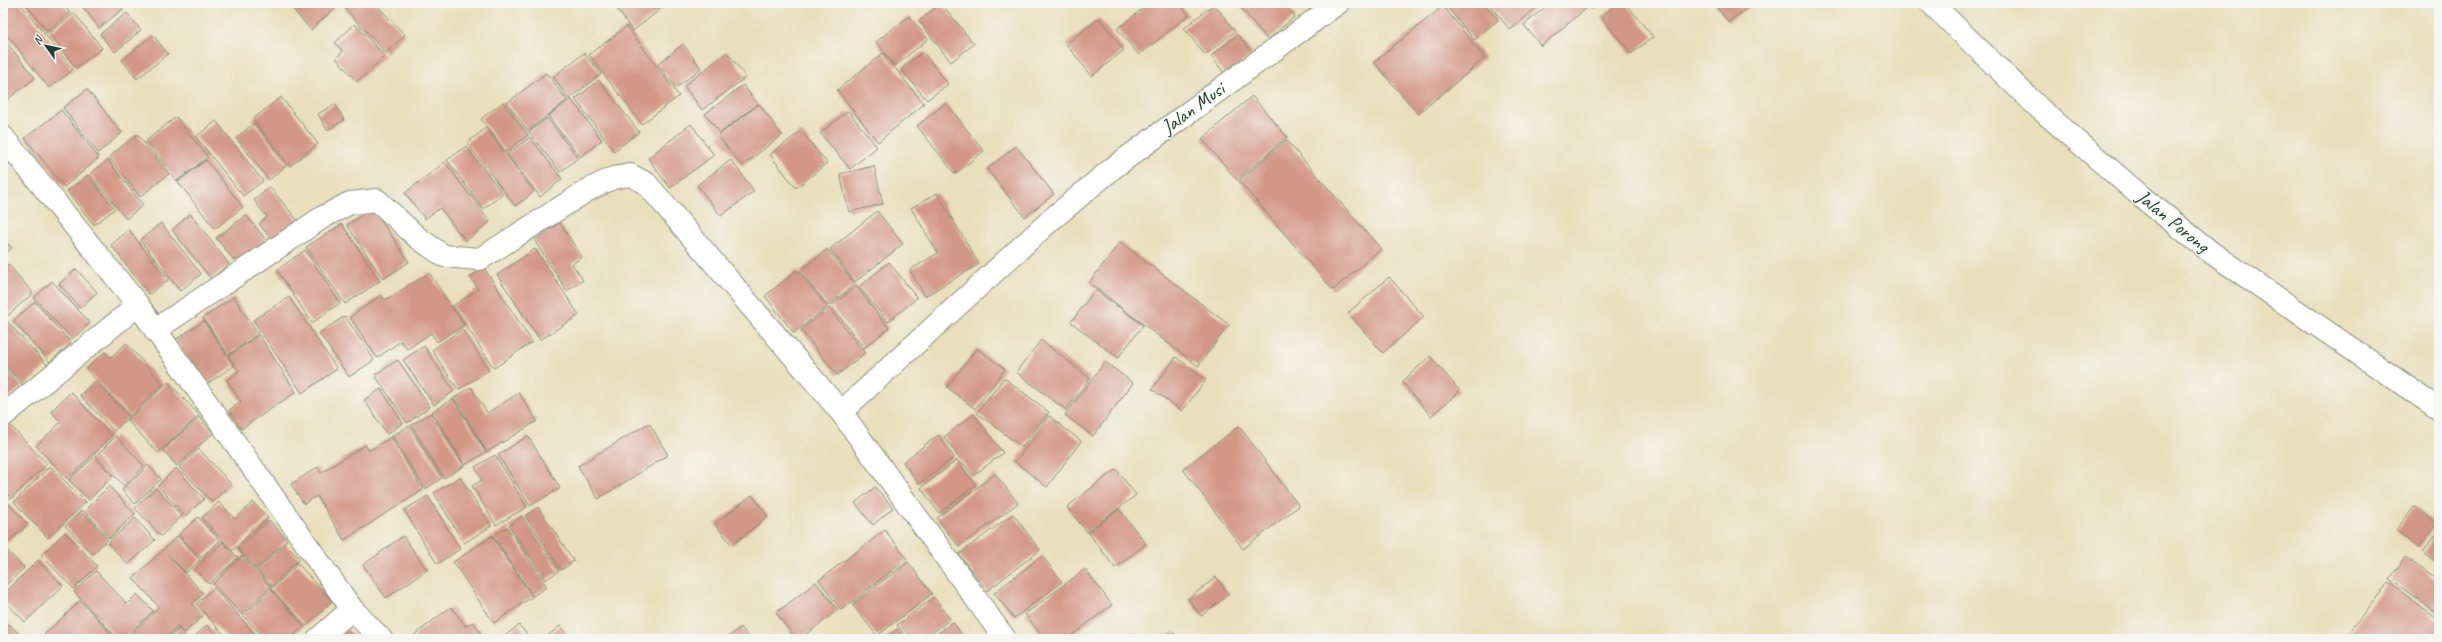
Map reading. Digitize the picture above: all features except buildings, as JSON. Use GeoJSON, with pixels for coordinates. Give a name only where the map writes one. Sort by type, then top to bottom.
{"type":"FeatureCollection","features":[{"type":"Feature","properties":{"kind":"street","name":"Jalan Musi"},"geometry":{"type":"LineString","coordinates":[[841,412],[1052,219],[1113,168],[1338,3]]}},
{"type":"Feature","properties":{"kind":"street","name":"Jalan Porong"},"geometry":{"type":"LineString","coordinates":[[1931,3],[2038,107],[2148,202],[2212,253],[2439,409]]}},
{"type":"Feature","properties":{"kind":"street"},"geometry":{"type":"LineString","coordinates":[[3,137],[138,305],[352,609],[380,639]]}},
{"type":"Feature","properties":{"kind":"street"},"geometry":{"type":"LineString","coordinates":[[155,330],[323,217],[350,203],[377,200],[418,238],[444,256],[480,259],[588,190],[613,178],[630,176],[646,183],[841,412],[1005,639]]}},
{"type":"Feature","properties":{"kind":"street"},"geometry":{"type":"LineString","coordinates":[[3,416],[138,305]]}},
{"type":"Feature","properties":{"kind":"street"},"geometry":{"type":"LineString","coordinates":[[318,639],[352,609]]}}]}
